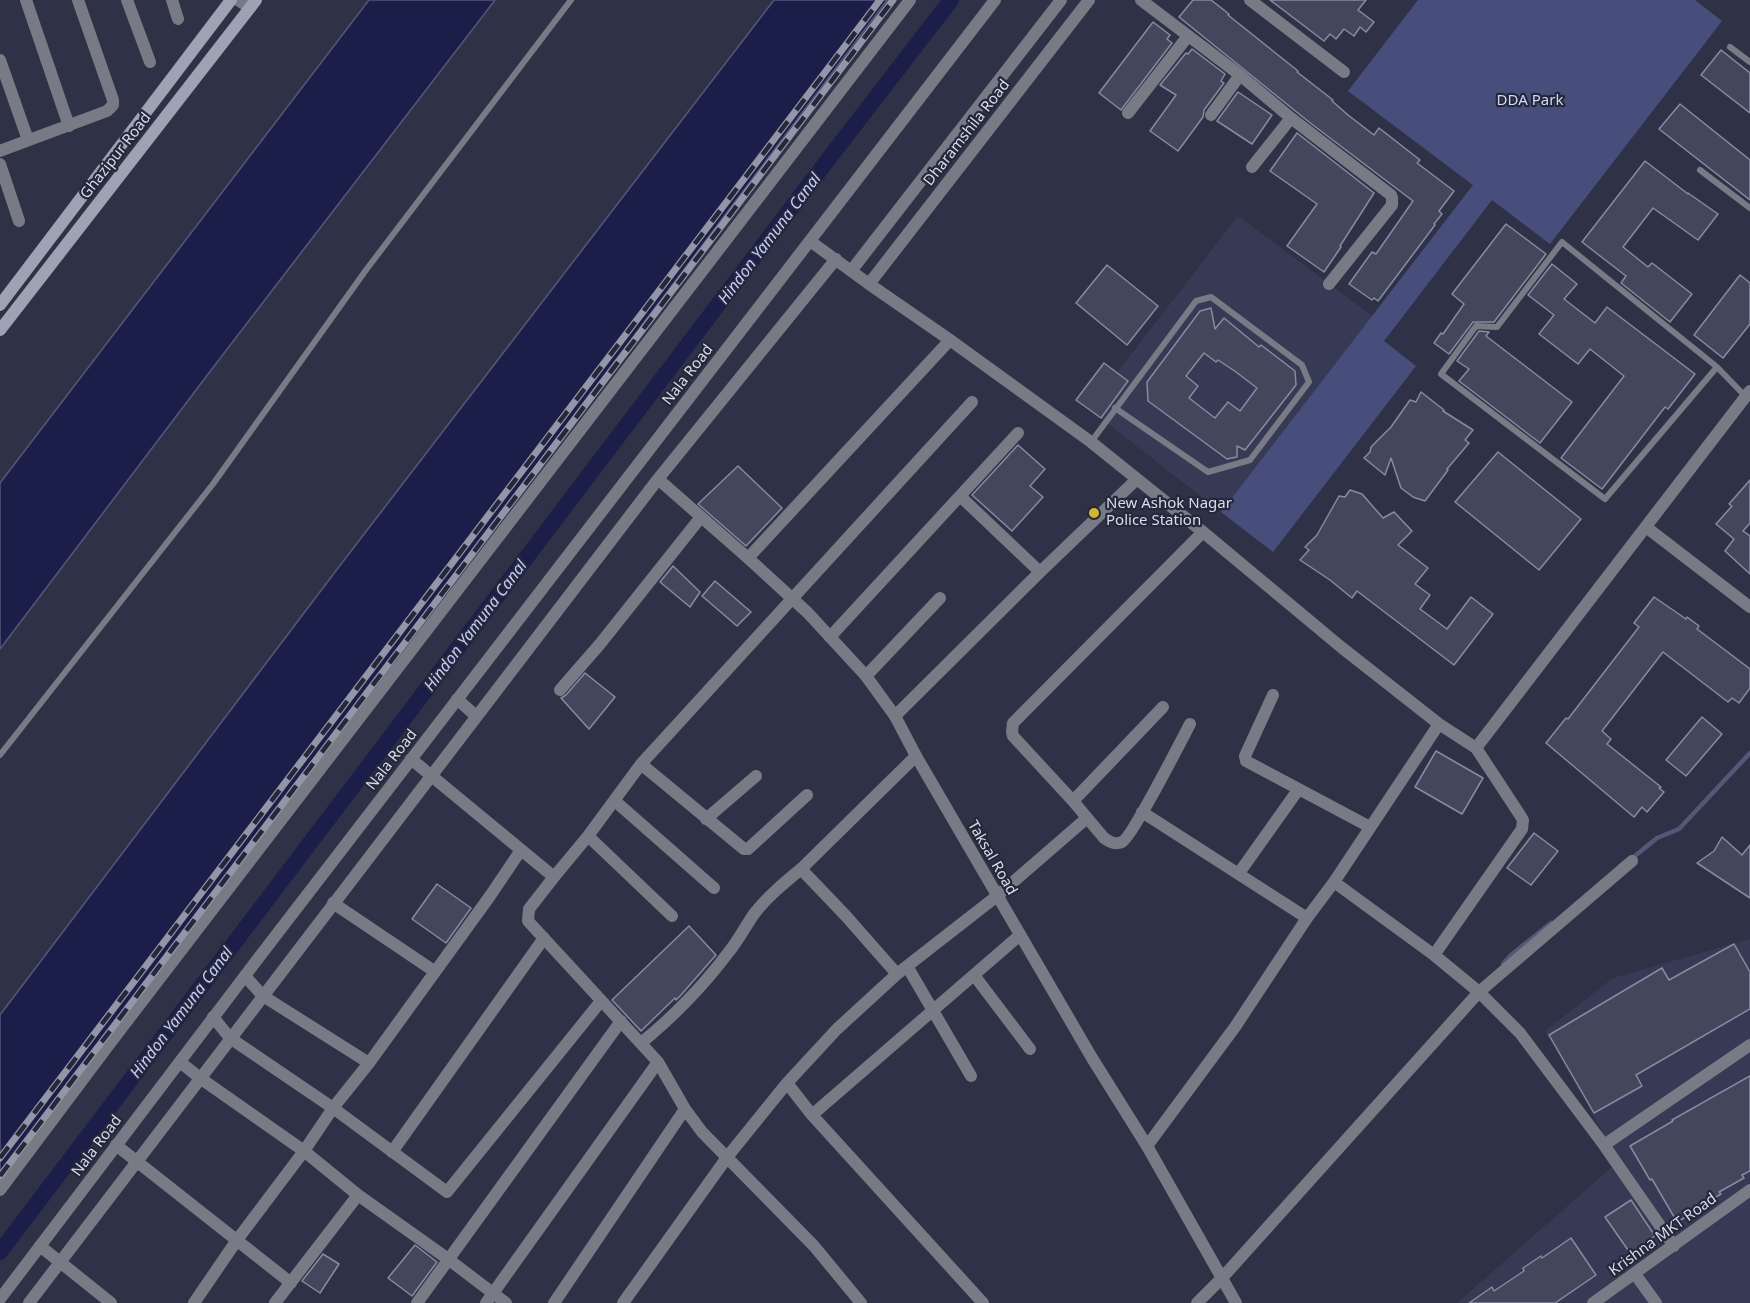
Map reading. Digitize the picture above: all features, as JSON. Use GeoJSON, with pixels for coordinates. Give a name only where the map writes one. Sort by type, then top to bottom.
{"type":"FeatureCollection","features":[{"type":"Feature","properties":{"kind":"main road","name":"Ghazipur Road"},"geometry":{"type":"LineString","coordinates":[[0,305],[231,0]]}},
{"type":"Feature","properties":{"kind":"main road","name":"Ghazipur Road"},"geometry":{"type":"LineString","coordinates":[[0,330],[253,4]]}},
{"type":"Feature","properties":{"kind":"street"},"geometry":{"type":"LineString","coordinates":[[26,0],[69,126]]}},
{"type":"Feature","properties":{"kind":"street"},"geometry":{"type":"LineString","coordinates":[[0,151],[107,111],[113,105],[78,0]]}},
{"type":"Feature","properties":{"kind":"street"},"geometry":{"type":"LineString","coordinates":[[127,0],[150,62]]}},
{"type":"Feature","properties":{"kind":"street"},"geometry":{"type":"LineString","coordinates":[[172,0],[178,19]]}},
{"type":"Feature","properties":{"kind":"street"},"geometry":{"type":"LineString","coordinates":[[238,0],[253,4]]}},
{"type":"Feature","properties":{"kind":"street"},"geometry":{"type":"LineString","coordinates":[[0,1190],[910,0]]}},
{"type":"Feature","properties":{"kind":"street","name":"Nala Road"},"geometry":{"type":"LineString","coordinates":[[0,1299],[213,1017],[995,0]]}},
{"type":"Feature","properties":{"kind":"street","name":"Dharamshila Road"},"geometry":{"type":"LineString","coordinates":[[851,271],[1061,0]]}},
{"type":"Feature","properties":{"kind":"street","name":"Dharamshila Road"},"geometry":{"type":"LineString","coordinates":[[869,284],[1089,0]]}},
{"type":"Feature","properties":{"kind":"street"},"geometry":{"type":"LineString","coordinates":[[1142,0],[1240,75],[1392,198],[1392,205],[1329,284]]}},
{"type":"Feature","properties":{"kind":"street"},"geometry":{"type":"LineString","coordinates":[[1250,0],[1344,72]]}},
{"type":"Feature","properties":{"kind":"street"},"geometry":{"type":"LineString","coordinates":[[1128,113],[1188,36]]}},
{"type":"Feature","properties":{"kind":"street"},"geometry":{"type":"LineString","coordinates":[[0,60],[28,140]]}},
{"type":"Feature","properties":{"kind":"street"},"geometry":{"type":"LineString","coordinates":[[1210,115],[1240,75]]}},
{"type":"Feature","properties":{"kind":"street"},"geometry":{"type":"LineString","coordinates":[[1252,167],[1291,118]]}},
{"type":"Feature","properties":{"kind":"street"},"geometry":{"type":"LineString","coordinates":[[0,164],[20,221]]}},
{"type":"Feature","properties":{"kind":"street"},"geometry":{"type":"LineString","coordinates":[[810,241],[1091,442],[1341,647],[1439,723],[1476,748],[1520,815],[1523,825],[1434,955]]}},
{"type":"Feature","properties":{"kind":"street"},"geometry":{"type":"LineString","coordinates":[[29,1303],[658,479],[836,260]]}},
{"type":"Feature","properties":{"kind":"street"},"geometry":{"type":"LineString","coordinates":[[748,558],[950,340]]}},
{"type":"Feature","properties":{"kind":"street"},"geometry":{"type":"LineString","coordinates":[[1476,748],[1748,394]]}},
{"type":"Feature","properties":{"kind":"street"},"geometry":{"type":"LineString","coordinates":[[861,1303],[814,1246],[702,1132],[685,1109],[658,1062],[528,921],[528,914],[529,909],[588,836],[641,764],[972,402]]}},
{"type":"Feature","properties":{"kind":"street"},"geometry":{"type":"LineString","coordinates":[[830,637],[1018,433]]}},
{"type":"Feature","properties":{"kind":"street","name":"Taksal Road"},"geometry":{"type":"LineString","coordinates":[[658,479],[808,613],[866,676],[895,716],[997,896],[1147,1146],[1236,1303]]}},
{"type":"Feature","properties":{"kind":"street"},"geometry":{"type":"LineString","coordinates":[[895,716],[1136,480]]}},
{"type":"Feature","properties":{"kind":"street"},"geometry":{"type":"LineString","coordinates":[[960,496],[1040,572]]}},
{"type":"Feature","properties":{"kind":"street"},"geometry":{"type":"LineString","coordinates":[[560,690],[600,644],[701,517]]}},
{"type":"Feature","properties":{"kind":"street"},"geometry":{"type":"LineString","coordinates":[[1646,527],[1750,607]]}},
{"type":"Feature","properties":{"kind":"street"},"geometry":{"type":"LineString","coordinates":[[1190,724],[1142,812],[1124,841],[1118,843],[1111,843],[1104,838],[1013,736],[1013,723],[1203,532]]}},
{"type":"Feature","properties":{"kind":"street"},"geometry":{"type":"LineString","coordinates":[[866,676],[940,598]]}},
{"type":"Feature","properties":{"kind":"street"},"geometry":{"type":"LineString","coordinates":[[1273,695],[1245,759],[1248,763],[1370,827]]}},
{"type":"Feature","properties":{"kind":"street"},"geometry":{"type":"LineString","coordinates":[[457,699],[476,716]]}},
{"type":"Feature","properties":{"kind":"street"},"geometry":{"type":"LineString","coordinates":[[1073,801],[1163,707]]}},
{"type":"Feature","properties":{"kind":"street"},"geometry":{"type":"LineString","coordinates":[[1147,1146],[1235,1027],[1439,723]]}},
{"type":"Feature","properties":{"kind":"street"},"geometry":{"type":"LineString","coordinates":[[641,1043],[706,980],[730,952],[755,914],[780,886],[801,869],[916,756]]}},
{"type":"Feature","properties":{"kind":"street"},"geometry":{"type":"LineString","coordinates":[[411,759],[554,877]]}},
{"type":"Feature","properties":{"kind":"street"},"geometry":{"type":"LineString","coordinates":[[641,764],[741,847],[748,849],[807,795]]}},
{"type":"Feature","properties":{"kind":"street"},"geometry":{"type":"LineString","coordinates":[[706,819],[756,776]]}},
{"type":"Feature","properties":{"kind":"street"},"geometry":{"type":"LineString","coordinates":[[1239,873],[1298,790]]}},
{"type":"Feature","properties":{"kind":"street"},"geometry":{"type":"LineString","coordinates":[[615,801],[714,888]]}},
{"type":"Feature","properties":{"kind":"street"},"geometry":{"type":"LineString","coordinates":[[1142,812],[1307,918]]}},
{"type":"Feature","properties":{"kind":"street"},"geometry":{"type":"LineString","coordinates":[[623,1303],[728,1156],[787,1083],[837,1029],[897,974],[997,896],[1087,818]]}},
{"type":"Feature","properties":{"kind":"street"},"geometry":{"type":"LineString","coordinates":[[588,836],[672,916]]}},
{"type":"Feature","properties":{"kind":"street"},"geometry":{"type":"LineString","coordinates":[[194,1303],[333,1108],[369,1063],[490,897],[521,850]]}},
{"type":"Feature","properties":{"kind":"street"},"geometry":{"type":"LineString","coordinates":[[1197,1303],[1479,992],[1632,861]]}},
{"type":"Feature","properties":{"kind":"street"},"geometry":{"type":"LineString","coordinates":[[801,869],[897,974]]}},
{"type":"Feature","properties":{"kind":"street"},"geometry":{"type":"LineString","coordinates":[[1334,882],[1434,955],[1479,992],[1520,1033],[1604,1145],[1674,1246]]}},
{"type":"Feature","properties":{"kind":"street"},"geometry":{"type":"LineString","coordinates":[[333,903],[434,971]]}},
{"type":"Feature","properties":{"kind":"street"},"geometry":{"type":"LineString","coordinates":[[812,1115],[1020,935]]}},
{"type":"Feature","properties":{"kind":"street"},"geometry":{"type":"LineString","coordinates":[[392,1152],[544,938]]}},
{"type":"Feature","properties":{"kind":"street"},"geometry":{"type":"LineString","coordinates":[[907,966],[971,1076]]}},
{"type":"Feature","properties":{"kind":"street"},"geometry":{"type":"LineString","coordinates":[[974,975],[1030,1049]]}},
{"type":"Feature","properties":{"kind":"street"},"geometry":{"type":"LineString","coordinates":[[245,976],[263,996],[369,1063]]}},
{"type":"Feature","properties":{"kind":"street"},"geometry":{"type":"LineString","coordinates":[[213,1017],[230,1038],[333,1108],[447,1192],[601,1001]]}},
{"type":"Feature","properties":{"kind":"street"},"geometry":{"type":"LineString","coordinates":[[417,1303],[621,1021]]}},
{"type":"Feature","properties":{"kind":"street"},"geometry":{"type":"LineString","coordinates":[[1604,1145],[1750,1045]]}},
{"type":"Feature","properties":{"kind":"street"},"geometry":{"type":"LineString","coordinates":[[180,1062],[448,1259],[489,1298],[506,1303]]}},
{"type":"Feature","properties":{"kind":"street"},"geometry":{"type":"LineString","coordinates":[[489,1298],[658,1062]]}},
{"type":"Feature","properties":{"kind":"street"},"geometry":{"type":"LineString","coordinates":[[787,1083],[812,1115],[983,1303]]}},
{"type":"Feature","properties":{"kind":"street"},"geometry":{"type":"LineString","coordinates":[[554,1303],[685,1109]]}},
{"type":"Feature","properties":{"kind":"street"},"geometry":{"type":"LineString","coordinates":[[116,1145],[291,1282]]}},
{"type":"Feature","properties":{"kind":"street","name":"Krishna MKT Road"},"geometry":{"type":"LineString","coordinates":[[1593,1303],[1750,1190]]}},
{"type":"Feature","properties":{"kind":"street"},"geometry":{"type":"LineString","coordinates":[[275,1303],[358,1195]]}},
{"type":"Feature","properties":{"kind":"street"},"geometry":{"type":"LineString","coordinates":[[40,1246],[111,1303]]}},
{"type":"Feature","properties":{"kind":"street"},"geometry":{"type":"LineString","coordinates":[[1635,1274],[1656,1303]]}},
{"type":"Feature","properties":{"kind":"lane"},"geometry":{"type":"LineString","coordinates":[[0,755],[213,484],[366,270],[571,0]]}},
{"type":"Feature","properties":{"kind":"lane"},"geometry":{"type":"LineString","coordinates":[[1730,47],[1750,62]]}},
{"type":"Feature","properties":{"kind":"lane"},"geometry":{"type":"LineString","coordinates":[[1701,170],[1750,208]]}},
{"type":"Feature","properties":{"kind":"lane"},"geometry":{"type":"LineString","coordinates":[[1717,367],[1605,500],[1441,374],[1476,326],[1497,327],[1562,242],[1717,367],[1748,394]]}},
{"type":"Feature","properties":{"kind":"lane"},"geometry":{"type":"LineString","coordinates":[[1091,442],[1115,408],[1196,301],[1210,297],[1302,365],[1309,382],[1250,460],[1208,472],[1115,408]]}},
{"type":"Feature","properties":{"kind":"shaded area"},"geometry":{"type":"Polygon","coordinates":[[[369,0],[495,0],[0,649],[0,483],[369,0]]]}},
{"type":"Feature","properties":{"kind":"shaded area"},"geometry":{"type":"Polygon","coordinates":[[[774,0],[887,0],[0,1174],[0,1015],[335,572],[774,0]]]}},
{"type":"Feature","properties":{"kind":"shaded area"},"geometry":{"type":"Polygon","coordinates":[[[1238,216],[1372,316],[1221,512],[1089,409],[1238,216]]]}},
{"type":"Feature","properties":{"kind":"shaded area"},"geometry":{"type":"Polygon","coordinates":[[[1750,939],[1750,1303],[1457,1303],[1619,1161],[1545,1031],[1613,978],[1750,939]]]}},
{"type":"Feature","properties":{"kind":"green space","name":"DDA Park"},"geometry":{"type":"Polygon","coordinates":[[[1418,0],[1695,0],[1722,21],[1550,244],[1492,200],[1384,341],[1416,366],[1273,552],[1221,512],[1473,185],[1348,91],[1418,0]]]}},
{"type":"Feature","properties":{"kind":"building"},"geometry":{"type":"Polygon","coordinates":[[[1193,0],[1211,0],[1333,100],[1348,115],[1374,135],[1379,128],[1420,160],[1417,163],[1454,191],[1439,211],[1442,214],[1435,225],[1378,301],[1374,298],[1372,300],[1349,284],[1372,252],[1376,254],[1413,201],[1309,122],[1179,17],[1193,0]]]}},
{"type":"Feature","properties":{"kind":"building"},"geometry":{"type":"Polygon","coordinates":[[[1270,0],[1366,0],[1358,10],[1374,22],[1366,32],[1360,27],[1354,36],[1344,29],[1336,39],[1330,34],[1324,41],[1270,0]]]}},
{"type":"Feature","properties":{"kind":"building"},"geometry":{"type":"Polygon","coordinates":[[[1153,22],[1170,35],[1167,39],[1172,43],[1121,110],[1099,93],[1153,22]]]}},
{"type":"Feature","properties":{"kind":"building"},"geometry":{"type":"Polygon","coordinates":[[[1192,49],[1225,74],[1221,81],[1224,83],[1178,151],[1150,131],[1176,95],[1160,85],[1186,53],[1188,54],[1192,49]]]}},
{"type":"Feature","properties":{"kind":"building"},"geometry":{"type":"Polygon","coordinates":[[[1721,50],[1750,73],[1750,113],[1701,75],[1721,50]]]}},
{"type":"Feature","properties":{"kind":"building"},"geometry":{"type":"Polygon","coordinates":[[[1238,92],[1272,115],[1252,144],[1217,121],[1238,92]]]}},
{"type":"Feature","properties":{"kind":"building"},"geometry":{"type":"Polygon","coordinates":[[[1680,104],[1750,160],[1750,200],[1659,129],[1680,104]]]}},
{"type":"Feature","properties":{"kind":"building"},"geometry":{"type":"Polygon","coordinates":[[[1297,133],[1374,193],[1324,272],[1287,246],[1317,204],[1270,171],[1297,133]]]}},
{"type":"Feature","properties":{"kind":"building"},"geometry":{"type":"Polygon","coordinates":[[[1645,161],[1718,214],[1698,240],[1653,208],[1623,247],[1648,267],[1652,263],[1692,294],[1670,322],[1621,283],[1626,276],[1582,242],[1645,161]]]}},
{"type":"Feature","properties":{"kind":"building"},"geometry":{"type":"Polygon","coordinates":[[[1506,224],[1546,254],[1494,322],[1473,322],[1449,354],[1434,343],[1464,304],[1452,294],[1506,224]]]}},
{"type":"Feature","properties":{"kind":"building"},"geometry":{"type":"Polygon","coordinates":[[[1552,264],[1577,284],[1564,299],[1595,323],[1607,307],[1695,374],[1668,409],[1665,407],[1602,489],[1561,458],[1624,376],[1590,349],[1578,364],[1539,334],[1554,315],[1528,295],[1552,264]]]}},
{"type":"Feature","properties":{"kind":"building"},"geometry":{"type":"Polygon","coordinates":[[[1107,265],[1158,306],[1127,345],[1076,303],[1107,265]]]}},
{"type":"Feature","properties":{"kind":"building"},"geometry":{"type":"Polygon","coordinates":[[[1740,275],[1750,283],[1750,324],[1723,358],[1694,335],[1740,275]]]}},
{"type":"Feature","properties":{"kind":"building"},"geometry":{"type":"Polygon","coordinates":[[[1211,308],[1215,329],[1224,318],[1259,347],[1261,345],[1295,371],[1296,385],[1245,450],[1237,446],[1237,457],[1227,459],[1148,401],[1147,382],[1200,311],[1211,308]],[[1204,353],[1186,376],[1198,386],[1189,398],[1215,418],[1228,402],[1240,411],[1257,388],[1218,360],[1216,362],[1204,353]]]}},
{"type":"Feature","properties":{"kind":"building"},"geometry":{"type":"Polygon","coordinates":[[[1479,331],[1489,332],[1486,336],[1572,402],[1540,443],[1459,381],[1469,369],[1457,361],[1479,331]]]}},
{"type":"Feature","properties":{"kind":"building"},"geometry":{"type":"Polygon","coordinates":[[[1104,363],[1128,381],[1101,418],[1076,400],[1104,363]]]}},
{"type":"Feature","properties":{"kind":"building"},"geometry":{"type":"Polygon","coordinates":[[[1421,392],[1443,411],[1473,430],[1465,440],[1469,443],[1447,469],[1425,501],[1413,497],[1401,488],[1391,458],[1385,475],[1364,458],[1370,452],[1371,447],[1391,427],[1410,400],[1416,402],[1421,392]]]}},
{"type":"Feature","properties":{"kind":"building"},"geometry":{"type":"Polygon","coordinates":[[[1018,445],[1045,469],[1030,486],[1043,497],[1012,531],[972,495],[1018,445]]]}},
{"type":"Feature","properties":{"kind":"building"},"geometry":{"type":"Polygon","coordinates":[[[1498,452],[1581,519],[1539,570],[1455,502],[1498,452]]]}},
{"type":"Feature","properties":{"kind":"building"},"geometry":{"type":"Polygon","coordinates":[[[738,466],[782,508],[746,546],[698,504],[738,466]]]}},
{"type":"Feature","properties":{"kind":"building"},"geometry":{"type":"Polygon","coordinates":[[[1750,480],[1750,523],[1743,531],[1750,536],[1750,574],[1725,551],[1734,539],[1716,524],[1732,506],[1729,504],[1750,480]]]}},
{"type":"Feature","properties":{"kind":"building"},"geometry":{"type":"Polygon","coordinates":[[[1350,490],[1362,494],[1383,518],[1394,512],[1412,531],[1398,545],[1428,568],[1415,584],[1430,595],[1420,609],[1447,629],[1471,597],[1493,614],[1454,665],[1357,591],[1352,598],[1300,560],[1309,550],[1305,547],[1317,535],[1339,496],[1345,497],[1350,490]]]}},
{"type":"Feature","properties":{"kind":"building"},"geometry":{"type":"Polygon","coordinates":[[[673,566],[700,592],[690,607],[660,582],[673,566]]]}},
{"type":"Feature","properties":{"kind":"building"},"geometry":{"type":"Polygon","coordinates":[[[715,581],[751,612],[737,626],[702,596],[715,581]]]}},
{"type":"Feature","properties":{"kind":"building"},"geometry":{"type":"Polygon","coordinates":[[[1654,597],[1699,626],[1697,629],[1750,669],[1750,688],[1739,703],[1732,698],[1728,702],[1663,652],[1602,731],[1611,739],[1607,744],[1661,787],[1659,788],[1664,792],[1647,812],[1642,807],[1634,817],[1546,743],[1566,718],[1568,719],[1639,627],[1634,623],[1654,597]]]}},
{"type":"Feature","properties":{"kind":"building"},"geometry":{"type":"Polygon","coordinates":[[[585,673],[615,697],[589,729],[561,698],[585,673]]]}},
{"type":"Feature","properties":{"kind":"building"},"geometry":{"type":"Polygon","coordinates":[[[1702,717],[1722,734],[1686,776],[1666,760],[1702,717]]]}},
{"type":"Feature","properties":{"kind":"building"},"geometry":{"type":"Polygon","coordinates":[[[1436,751],[1483,778],[1462,814],[1415,787],[1436,751]]]}},
{"type":"Feature","properties":{"kind":"building"},"geometry":{"type":"Polygon","coordinates":[[[1534,833],[1558,851],[1531,885],[1507,868],[1534,833]]]}},
{"type":"Feature","properties":{"kind":"building"},"geometry":{"type":"Polygon","coordinates":[[[1722,837],[1742,855],[1750,845],[1750,898],[1697,863],[1714,851],[1722,837]]]}},
{"type":"Feature","properties":{"kind":"building"},"geometry":{"type":"Polygon","coordinates":[[[437,884],[471,908],[446,943],[412,919],[437,884]]]}},
{"type":"Feature","properties":{"kind":"building"},"geometry":{"type":"Polygon","coordinates":[[[689,926],[716,955],[681,995],[641,1031],[612,1000],[689,926]]]}},
{"type":"Feature","properties":{"kind":"building"},"geometry":{"type":"Polygon","coordinates":[[[1734,944],[1750,972],[1750,1009],[1636,1075],[1642,1086],[1594,1113],[1549,1035],[1662,968],[1669,980],[1734,944]]]}},
{"type":"Feature","properties":{"kind":"building"},"geometry":{"type":"Polygon","coordinates":[[[1750,1076],[1750,1171],[1742,1175],[1744,1178],[1719,1192],[1721,1194],[1704,1204],[1705,1206],[1677,1222],[1630,1146],[1750,1076]]]}},
{"type":"Feature","properties":{"kind":"building"},"geometry":{"type":"Polygon","coordinates":[[[1631,1200],[1655,1236],[1630,1253],[1605,1217],[1631,1200]]]}},
{"type":"Feature","properties":{"kind":"building"},"geometry":{"type":"Polygon","coordinates":[[[1571,1238],[1596,1275],[1555,1303],[1469,1303],[1492,1287],[1494,1291],[1524,1271],[1523,1268],[1571,1238]]]}},
{"type":"Feature","properties":{"kind":"building"},"geometry":{"type":"Polygon","coordinates":[[[415,1245],[437,1262],[412,1296],[388,1278],[415,1245]]]}},
{"type":"Feature","properties":{"kind":"building"},"geometry":{"type":"Polygon","coordinates":[[[323,1254],[339,1264],[320,1293],[302,1281],[323,1254]]]}},
{"type":"Feature","properties":{"kind":"waterway","name":"Hindon Yamuna Canal"},"geometry":{"type":"LineString","coordinates":[[0,1252],[951,0]]}},
{"type":"Feature","properties":{"kind":"waterway"},"geometry":{"type":"LineString","coordinates":[[1630,860],[1657,838],[1679,829],[1750,753]]}},
{"type":"Feature","properties":{"kind":"waterway"},"geometry":{"type":"LineString","coordinates":[[1503,964],[1551,923]]}},
{"type":"Feature","properties":{"kind":"railway"},"geometry":{"type":"LineString","coordinates":[[0,1158],[880,0]]}},
{"type":"Feature","properties":{"kind":"railway"},"geometry":{"type":"LineString","coordinates":[[0,1176],[893,0]]}},
{"type":"Feature","properties":{"kind":"place","name":"New Ashok Nagar Police Station"},"geometry":{"type":"Point","coordinates":[1094,513]}}]}
